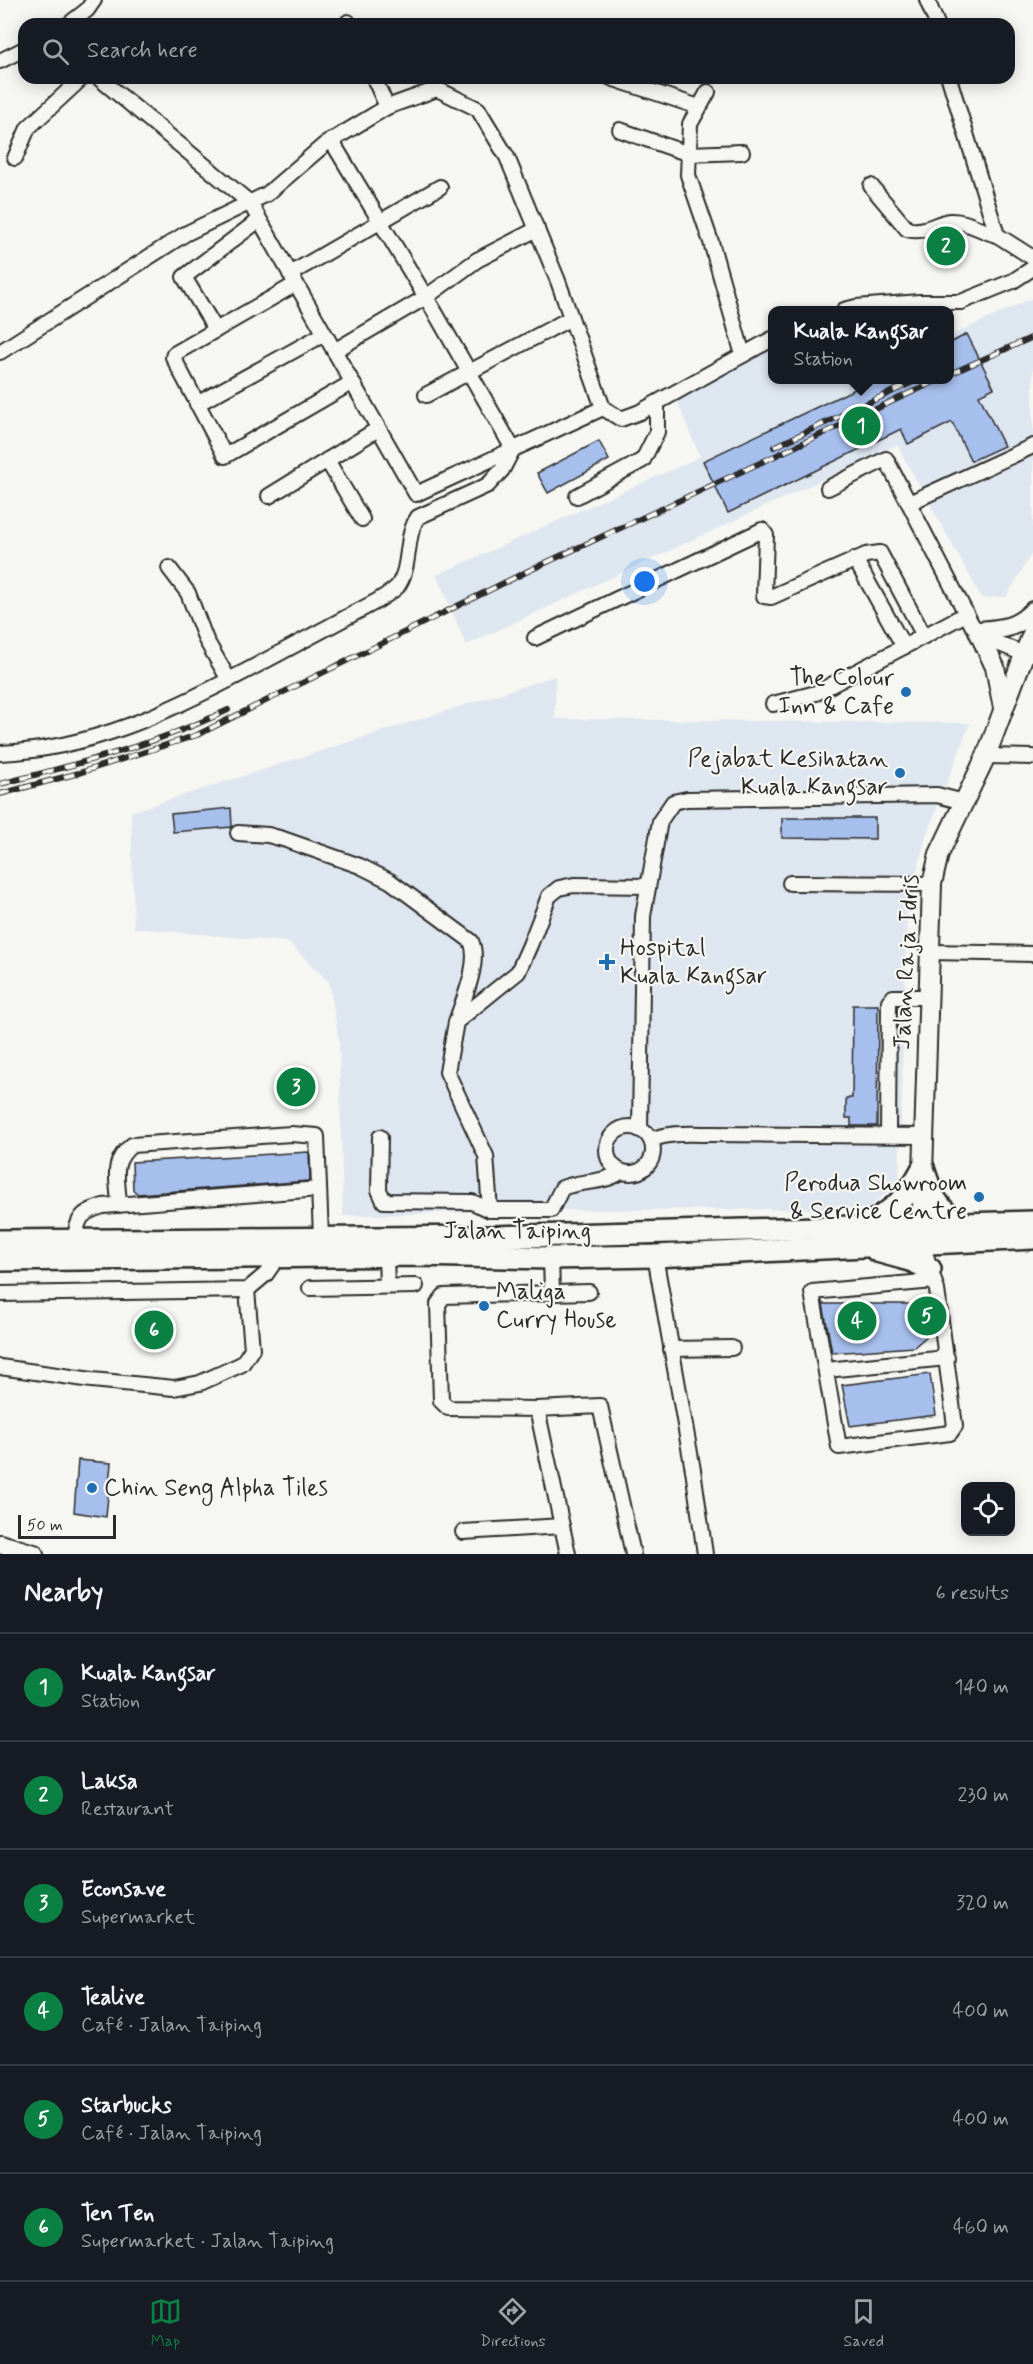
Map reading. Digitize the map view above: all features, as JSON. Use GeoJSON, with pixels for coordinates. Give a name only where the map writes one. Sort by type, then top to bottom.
{"type":"FeatureCollection","features":[{"type":"Feature","properties":{"kind":"highway"},"geometry":{"type":"LineString","coordinates":[[923,1168],[938,1206],[961,1224]]}},
{"type":"Feature","properties":{"kind":"highway"},"geometry":{"type":"LineString","coordinates":[[867,1226],[894,1209],[908,1195],[923,1168]]}},
{"type":"Feature","properties":{"kind":"highway","name":"Jalan Taiping"},"geometry":{"type":"LineString","coordinates":[[0,1260],[655,1256],[858,1246],[961,1224],[1033,1222]]}},
{"type":"Feature","properties":{"kind":"highway","name":"Jalan Taiping"},"geometry":{"type":"LineString","coordinates":[[0,1241],[492,1237],[867,1226],[921,1233],[1033,1238]]}},
{"type":"Feature","properties":{"kind":"highway"},"geometry":{"type":"LineString","coordinates":[[492,1237],[539,1248],[551,1258]]}},
{"type":"Feature","properties":{"kind":"highway"},"geometry":{"type":"LineString","coordinates":[[858,1246],[895,1255],[932,1275]]}},
{"type":"Feature","properties":{"kind":"main road"},"geometry":{"type":"LineString","coordinates":[[1003,710],[995,667],[978,631],[1002,630],[1013,626],[1023,621],[1033,611]]}},
{"type":"Feature","properties":{"kind":"main road","name":"Jalan Raja Idris"},"geometry":{"type":"LineString","coordinates":[[921,1233],[932,884],[939,854],[986,756],[1033,631]]}},
{"type":"Feature","properties":{"kind":"main road"},"geometry":{"type":"LineString","coordinates":[[0,1544],[34,1554]]}},
{"type":"Feature","properties":{"kind":"street"},"geometry":{"type":"LineString","coordinates":[[77,18],[87,10],[94,0]]}},
{"type":"Feature","properties":{"kind":"street"},"geometry":{"type":"LineString","coordinates":[[927,0],[935,18]]}},
{"type":"Feature","properties":{"kind":"street"},"geometry":{"type":"LineString","coordinates":[[2,55],[18,51]]}},
{"type":"Feature","properties":{"kind":"street"},"geometry":{"type":"LineString","coordinates":[[15,158],[28,128],[76,84]]}},
{"type":"Feature","properties":{"kind":"street"},"geometry":{"type":"LineString","coordinates":[[106,84],[250,202],[416,494],[418,517]]}},
{"type":"Feature","properties":{"kind":"street"},"geometry":{"type":"LineString","coordinates":[[377,84],[387,107]]}},
{"type":"Feature","properties":{"kind":"street"},"geometry":{"type":"LineString","coordinates":[[629,84],[699,107]]}},
{"type":"Feature","properties":{"kind":"street"},"geometry":{"type":"LineString","coordinates":[[951,84],[997,235]]}},
{"type":"Feature","properties":{"kind":"street"},"geometry":{"type":"LineString","coordinates":[[0,352],[185,234],[267,194],[332,140],[387,107],[437,89],[478,110],[507,157],[537,229],[603,408],[621,419],[657,403],[768,341]]}},
{"type":"Feature","properties":{"kind":"street"},"geometry":{"type":"LineString","coordinates":[[708,92],[690,124],[688,176],[711,242],[743,355]]}},
{"type":"Feature","properties":{"kind":"street"},"geometry":{"type":"LineString","coordinates":[[620,130],[689,154],[742,152]]}},
{"type":"Feature","properties":{"kind":"street"},"geometry":{"type":"LineString","coordinates":[[332,140],[470,372],[513,449]]}},
{"type":"Feature","properties":{"kind":"street"},"geometry":{"type":"LineString","coordinates":[[871,186],[907,229],[918,231],[950,221],[964,222],[983,232],[997,235],[1033,258]]}},
{"type":"Feature","properties":{"kind":"street"},"geometry":{"type":"LineString","coordinates":[[351,383],[225,456],[173,357],[174,354],[216,330],[381,221],[440,188]]}},
{"type":"Feature","properties":{"kind":"street"},"geometry":{"type":"LineString","coordinates":[[216,330],[184,277],[260,220]]}},
{"type":"Feature","properties":{"kind":"street"},"geometry":{"type":"LineString","coordinates":[[334,351],[426,297],[477,260],[537,229]]}},
{"type":"Feature","properties":{"kind":"street"},"geometry":{"type":"LineString","coordinates":[[869,306],[961,302],[1013,281],[1033,268]]}},
{"type":"Feature","properties":{"kind":"street"},"geometry":{"type":"LineString","coordinates":[[426,396],[571,318]]}},
{"type":"Feature","properties":{"kind":"street"},"geometry":{"type":"LineString","coordinates":[[197,404],[324,334]]}},
{"type":"Feature","properties":{"kind":"street"},"geometry":{"type":"LineString","coordinates":[[577,496],[643,460],[657,432],[657,403]]}},
{"type":"Feature","properties":{"kind":"street"},"geometry":{"type":"LineString","coordinates":[[416,494],[603,408]]}},
{"type":"Feature","properties":{"kind":"street"},"geometry":{"type":"LineString","coordinates":[[268,496],[378,429]]}},
{"type":"Feature","properties":{"kind":"street"},"geometry":{"type":"LineString","coordinates":[[909,503],[1033,446]]}},
{"type":"Feature","properties":{"kind":"street"},"geometry":{"type":"LineString","coordinates":[[0,753],[67,745],[124,729],[174,709],[377,601],[396,587],[404,572],[413,524],[418,517],[488,485],[502,470],[513,449]]}},
{"type":"Feature","properties":{"kind":"street"},"geometry":{"type":"LineString","coordinates":[[828,488],[886,459],[966,614],[978,631],[985,638],[1024,654]]}},
{"type":"Feature","properties":{"kind":"street"},"geometry":{"type":"LineString","coordinates":[[327,460],[362,519]]}},
{"type":"Feature","properties":{"kind":"street"},"geometry":{"type":"LineString","coordinates":[[535,638],[762,530],[766,534],[764,596],[771,597],[855,559],[880,553],[924,636]]}},
{"type":"Feature","properties":{"kind":"street"},"geometry":{"type":"LineString","coordinates":[[855,559],[904,647]]}},
{"type":"Feature","properties":{"kind":"street"},"geometry":{"type":"LineString","coordinates":[[168,568],[188,593],[206,640],[229,680]]}},
{"type":"Feature","properties":{"kind":"street"},"geometry":{"type":"LineString","coordinates":[[773,705],[816,693],[966,614]]}},
{"type":"Feature","properties":{"kind":"street"},"geometry":{"type":"LineString","coordinates":[[986,756],[1033,757]]}},
{"type":"Feature","properties":{"kind":"street"},"geometry":{"type":"LineString","coordinates":[[640,1130],[643,915],[660,820],[672,802],[687,799],[937,795],[964,802]]}},
{"type":"Feature","properties":{"kind":"street"},"geometry":{"type":"LineString","coordinates":[[238,833],[268,835],[283,839],[360,866],[390,881],[471,941],[474,948],[473,966],[456,1022],[447,1072],[486,1156],[490,1210]]}},
{"type":"Feature","properties":{"kind":"street"},"geometry":{"type":"LineString","coordinates":[[790,884],[932,884]]}},
{"type":"Feature","properties":{"kind":"street"},"geometry":{"type":"LineString","coordinates":[[456,1022],[518,972],[549,896],[559,888],[574,885],[648,886]]}},
{"type":"Feature","properties":{"kind":"street"},"geometry":{"type":"LineString","coordinates":[[930,952],[1033,954]]}},
{"type":"Feature","properties":{"kind":"street"},"geometry":{"type":"LineString","coordinates":[[888,1135],[889,1001],[893,997],[929,997]]}},
{"type":"Feature","properties":{"kind":"street"},"geometry":{"type":"LineString","coordinates":[[380,1137],[379,1190],[384,1201],[472,1202],[490,1210],[551,1210],[562,1188],[572,1184],[599,1181],[621,1172],[635,1173],[647,1166],[653,1154],[651,1140],[640,1130],[624,1128],[613,1135],[609,1141],[607,1148],[610,1162],[621,1172]]}},
{"type":"Feature","properties":{"kind":"street"},"geometry":{"type":"LineString","coordinates":[[119,1205],[117,1163],[121,1153],[132,1145],[291,1134],[317,1136],[321,1237]]}},
{"type":"Feature","properties":{"kind":"street"},"geometry":{"type":"LineString","coordinates":[[651,1140],[660,1136],[678,1134],[924,1136]]}},
{"type":"Feature","properties":{"kind":"street"},"geometry":{"type":"LineString","coordinates":[[74,1240],[79,1221],[86,1211],[103,1206],[319,1190]]}},
{"type":"Feature","properties":{"kind":"street"},"geometry":{"type":"LineString","coordinates":[[921,1233],[932,1275],[947,1358],[955,1426],[950,1433],[839,1447],[812,1292],[932,1275]]}},
{"type":"Feature","properties":{"kind":"street"},"geometry":{"type":"LineString","coordinates":[[386,1256],[387,1286]]}},
{"type":"Feature","properties":{"kind":"street"},"geometry":{"type":"LineString","coordinates":[[655,1256],[693,1470],[705,1554]]}},
{"type":"Feature","properties":{"kind":"street"},"geometry":{"type":"LineString","coordinates":[[0,1294],[247,1290],[266,1274],[278,1257]]}},
{"type":"Feature","properties":{"kind":"street"},"geometry":{"type":"LineString","coordinates":[[551,1258],[552,1292]]}},
{"type":"Feature","properties":{"kind":"street"},"geometry":{"type":"LineString","coordinates":[[310,1288],[416,1286]]}},
{"type":"Feature","properties":{"kind":"street"},"geometry":{"type":"LineString","coordinates":[[0,1367],[92,1380],[174,1388],[200,1383],[242,1364],[252,1349],[247,1290]]}},
{"type":"Feature","properties":{"kind":"street"},"geometry":{"type":"LineString","coordinates":[[589,1292],[444,1296],[438,1304],[441,1401],[448,1408],[537,1409],[600,1406],[633,1554]]}},
{"type":"Feature","properties":{"kind":"street"},"geometry":{"type":"LineString","coordinates":[[671,1349],[732,1348]]}},
{"type":"Feature","properties":{"kind":"street"},"geometry":{"type":"LineString","coordinates":[[826,1370],[947,1358]]}},
{"type":"Feature","properties":{"kind":"street"},"geometry":{"type":"LineString","coordinates":[[537,1409],[568,1554]]}},
{"type":"Feature","properties":{"kind":"street"},"geometry":{"type":"LineString","coordinates":[[463,1532],[562,1526]]}},
{"type":"Feature","properties":{"kind":"shaded area"},"geometry":{"type":"Polygon","coordinates":[[[1033,298],[1033,551],[1006,597],[982,598],[897,445],[466,645],[437,575],[700,457],[675,396],[768,351],[768,384],[954,384],[954,334],[1033,298]]]}},
{"type":"Feature","properties":{"kind":"shaded area","name":"Hospital Kuala Kangsar"},"geometry":{"type":"Polygon","coordinates":[[[555,676],[555,719],[970,723],[926,836],[907,913],[899,1182],[867,1209],[535,1210],[343,1216],[339,1040],[329,982],[288,942],[134,928],[131,812],[555,676]]]}},
{"type":"Feature","properties":{"kind":"building"},"geometry":{"type":"Polygon","coordinates":[[[967,334],[994,388],[979,395],[1004,446],[971,461],[952,422],[908,444],[901,429],[728,513],[703,461],[866,384],[954,384],[954,341],[967,334]]]}},
{"type":"Feature","properties":{"kind":"building"},"geometry":{"type":"Polygon","coordinates":[[[599,441],[609,460],[548,493],[537,473],[599,441]]]}},
{"type":"Feature","properties":{"kind":"building"},"geometry":{"type":"Polygon","coordinates":[[[231,808],[232,827],[173,832],[171,814],[231,808]]]}},
{"type":"Feature","properties":{"kind":"building"},"geometry":{"type":"Polygon","coordinates":[[[782,818],[875,818],[875,839],[782,838],[782,818]]]}},
{"type":"Feature","properties":{"kind":"building"},"geometry":{"type":"Polygon","coordinates":[[[853,1005],[878,1005],[877,1126],[851,1126],[851,1118],[846,1118],[846,1098],[852,1098],[853,1005]]]}},
{"type":"Feature","properties":{"kind":"building"},"geometry":{"type":"Polygon","coordinates":[[[309,1152],[310,1179],[308,1181],[138,1194],[133,1190],[132,1162],[309,1152]]]}},
{"type":"Feature","properties":{"kind":"building"},"geometry":{"type":"Polygon","coordinates":[[[823,1304],[921,1304],[927,1336],[914,1347],[832,1353],[823,1304]]]}},
{"type":"Feature","properties":{"kind":"building"},"geometry":{"type":"Polygon","coordinates":[[[930,1374],[936,1415],[850,1426],[842,1385],[930,1374]]]}},
{"type":"Feature","properties":{"kind":"building","name":"Chin Seng Alpha Tiles"},"geometry":{"type":"Polygon","coordinates":[[[78,1460],[111,1463],[106,1517],[74,1512],[78,1460]]]}},
{"type":"Feature","properties":{"kind":"railway"},"geometry":{"type":"LineString","coordinates":[[954,372],[1033,337]]}},
{"type":"Feature","properties":{"kind":"railway"},"geometry":{"type":"LineString","coordinates":[[774,447],[908,384]]}},
{"type":"Feature","properties":{"kind":"railway"},"geometry":{"type":"LineString","coordinates":[[0,794],[79,773],[197,735],[528,571],[929,384]]}},
{"type":"Feature","properties":{"kind":"railway"},"geometry":{"type":"LineString","coordinates":[[0,784],[144,744],[228,710]]}},
{"type":"Feature","properties":{"kind":"place","name":"Laksa"},"geometry":{"type":"Point","coordinates":[946,246]}},
{"type":"Feature","properties":{"kind":"place","name":"Kuala Kangsar"},"geometry":{"type":"Point","coordinates":[861,426]}},
{"type":"Feature","properties":{"kind":"place","name":"The Colour Inn & Cafe"},"geometry":{"type":"Point","coordinates":[906,692]}},
{"type":"Feature","properties":{"kind":"place","name":"Pejabat Kesihatan Kuala Kangsar"},"geometry":{"type":"Point","coordinates":[900,773]}},
{"type":"Feature","properties":{"kind":"place","name":"Hospital Kuala Kangsar"},"geometry":{"type":"Point","coordinates":[607,962]}},
{"type":"Feature","properties":{"kind":"place","name":"Econsave"},"geometry":{"type":"Point","coordinates":[296,1087]}},
{"type":"Feature","properties":{"kind":"place","name":"Perodua Showroom & Service Centre"},"geometry":{"type":"Point","coordinates":[979,1197]}},
{"type":"Feature","properties":{"kind":"place","name":"Maliga Curry House"},"geometry":{"type":"Point","coordinates":[484,1306]}},
{"type":"Feature","properties":{"kind":"place","name":"Starbucks"},"geometry":{"type":"Point","coordinates":[927,1316]}},
{"type":"Feature","properties":{"kind":"place","name":"Tealive"},"geometry":{"type":"Point","coordinates":[857,1321]}},
{"type":"Feature","properties":{"kind":"place","name":"Ten Ten"},"geometry":{"type":"Point","coordinates":[154,1330]}},
{"type":"Feature","properties":{"kind":"place","name":"Chin Seng Alpha Tiles"},"geometry":{"type":"Point","coordinates":[92,1488]}}]}
